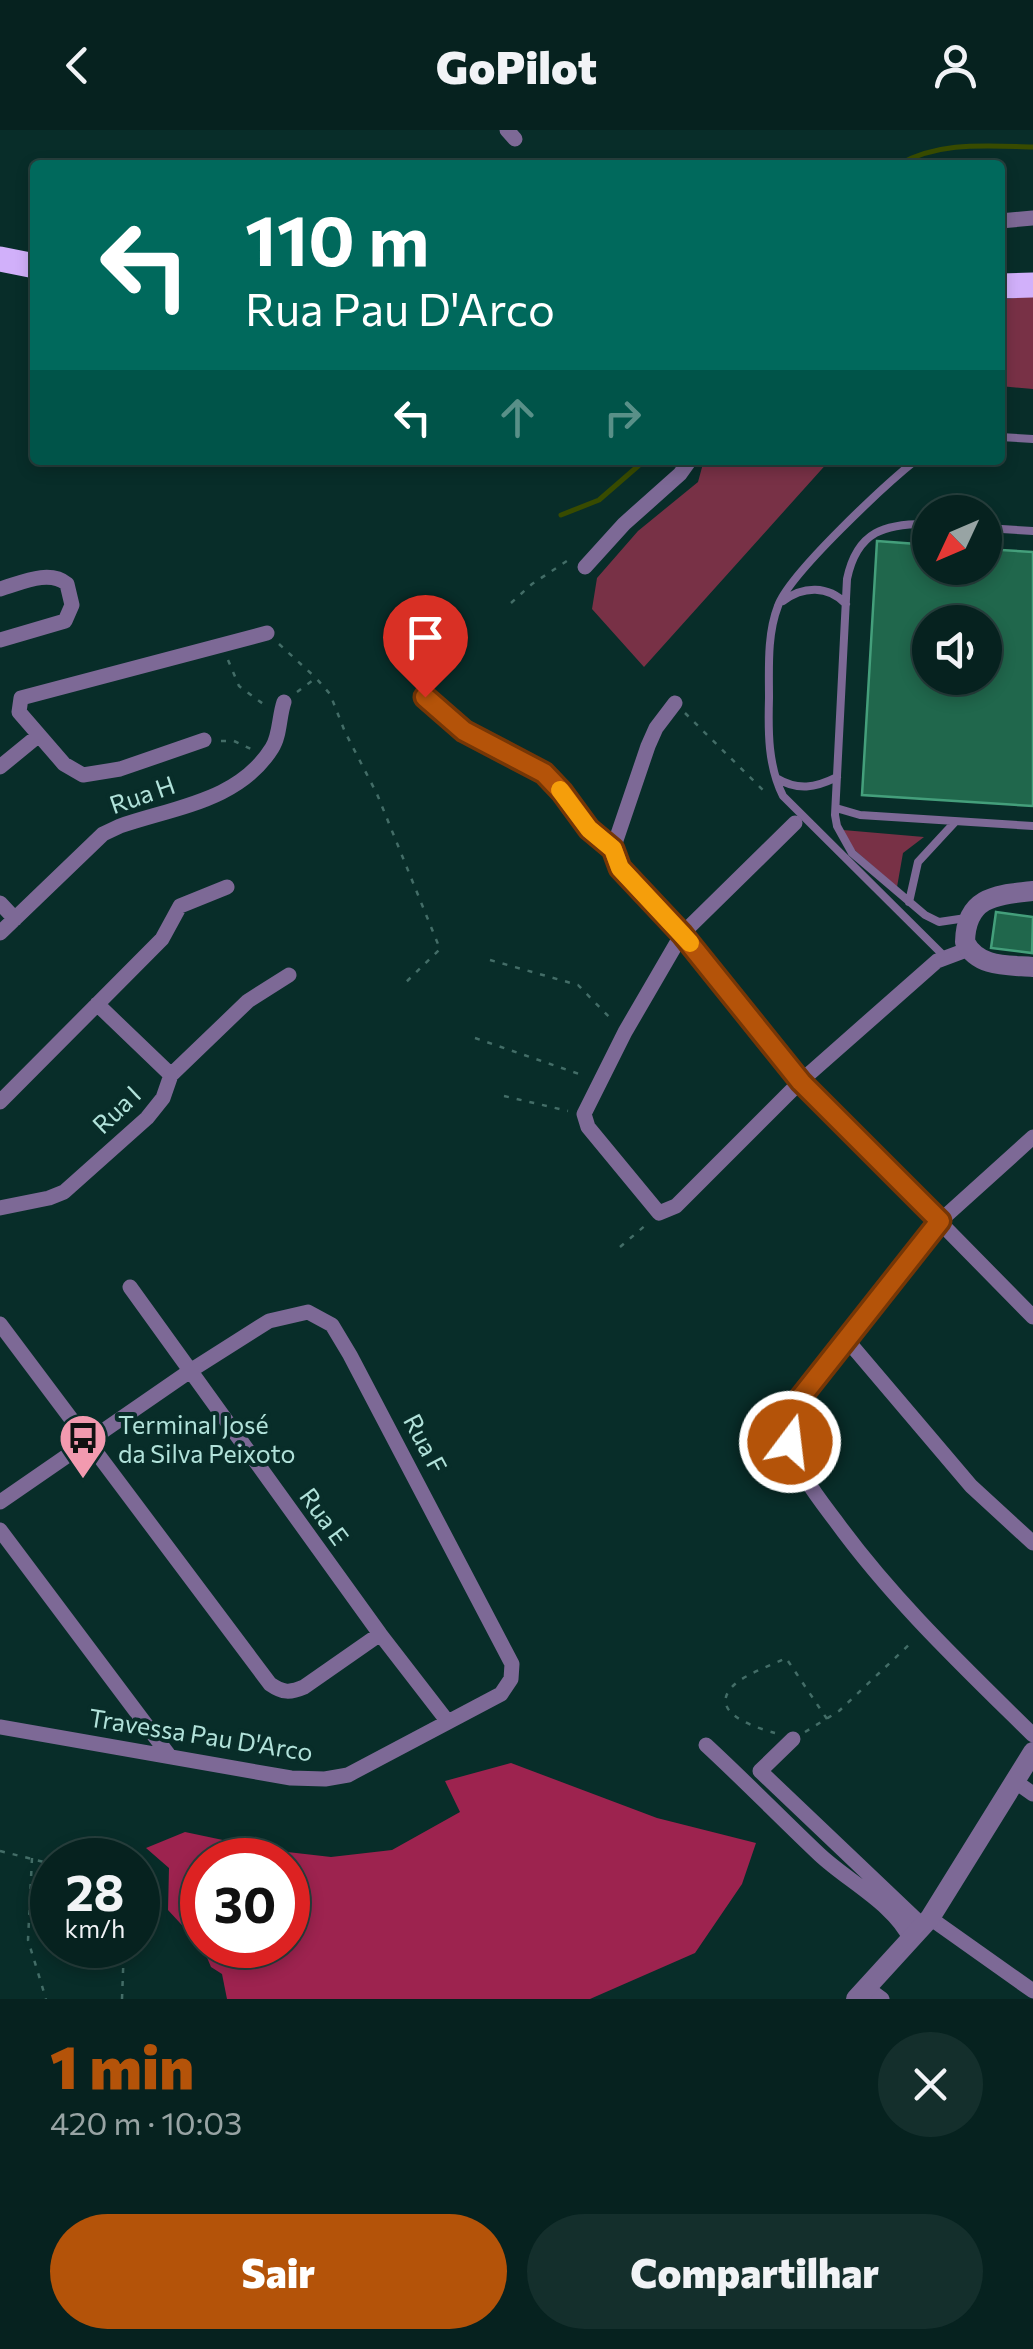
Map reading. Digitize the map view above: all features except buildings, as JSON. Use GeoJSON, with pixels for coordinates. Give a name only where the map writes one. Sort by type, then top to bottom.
{"type":"FeatureCollection","features":[{"type":"Feature","properties":{"kind":"main road"},"geometry":{"type":"LineString","coordinates":[[0,259],[30,265]]}},
{"type":"Feature","properties":{"kind":"main road"},"geometry":{"type":"LineString","coordinates":[[1005,273],[1033,273]]}},
{"type":"Feature","properties":{"kind":"main road"},"geometry":{"type":"LineString","coordinates":[[0,276],[30,282]]}},
{"type":"Feature","properties":{"kind":"main road"},"geometry":{"type":"LineString","coordinates":[[1005,286],[1033,284]]}},
{"type":"Feature","properties":{"kind":"street"},"geometry":{"type":"LineString","coordinates":[[1005,221],[1033,218]]}},
{"type":"Feature","properties":{"kind":"street"},"geometry":{"type":"LineString","coordinates":[[582,560],[685,465]]}},
{"type":"Feature","properties":{"kind":"street"},"geometry":{"type":"LineString","coordinates":[[0,588],[47,577],[61,579],[72,605],[70,617],[60,624],[0,640]]}},
{"type":"Feature","properties":{"kind":"street"},"geometry":{"type":"LineString","coordinates":[[204,740],[88,776],[64,764],[19,712],[21,698],[267,633]]}},
{"type":"Feature","properties":{"kind":"street"},"geometry":{"type":"LineString","coordinates":[[675,704],[656,728],[648,746],[613,849],[620,868],[682,934],[801,1082],[1033,1317]]}},
{"type":"Feature","properties":{"kind":"street","name":"Rua H"},"geometry":{"type":"LineString","coordinates":[[0,933],[103,834],[232,789],[249,776],[275,745],[281,709]]}},
{"type":"Feature","properties":{"kind":"street"},"geometry":{"type":"LineString","coordinates":[[0,767],[39,735]]}},
{"type":"Feature","properties":{"kind":"street"},"geometry":{"type":"LineString","coordinates":[[795,823],[682,934],[624,1032],[584,1114],[588,1127],[659,1213],[676,1206],[801,1082],[946,957],[968,950],[990,963],[1033,966]]}},
{"type":"Feature","properties":{"kind":"street"},"geometry":{"type":"LineString","coordinates":[[0,1102],[162,939],[180,906],[228,887]]}},
{"type":"Feature","properties":{"kind":"street"},"geometry":{"type":"LineString","coordinates":[[968,950],[965,930],[970,917],[987,898],[1033,892]]}},
{"type":"Feature","properties":{"kind":"street"},"geometry":{"type":"LineString","coordinates":[[0,903],[15,919]]}},
{"type":"Feature","properties":{"kind":"street","name":"Rua I"},"geometry":{"type":"LineString","coordinates":[[0,1208],[64,1192],[146,1118],[163,1098],[171,1075],[248,1001],[290,975]]}},
{"type":"Feature","properties":{"kind":"street"},"geometry":{"type":"LineString","coordinates":[[97,1004],[171,1075]]}},
{"type":"Feature","properties":{"kind":"street"},"geometry":{"type":"LineString","coordinates":[[1033,1136],[940,1221],[795,1406],[788,1425],[790,1442],[808,1483],[874,1573],[1033,1735]]}},
{"type":"Feature","properties":{"kind":"street","name":"Rua E"},"geometry":{"type":"LineString","coordinates":[[130,1288],[448,1722]]}},
{"type":"Feature","properties":{"kind":"street","name":"Rua F"},"geometry":{"type":"LineString","coordinates":[[190,1372],[270,1321],[308,1312],[332,1326],[398,1442],[501,1645]]}},
{"type":"Feature","properties":{"kind":"street"},"geometry":{"type":"LineString","coordinates":[[0,1324],[270,1684],[292,1692],[304,1687],[380,1634]]}},
{"type":"Feature","properties":{"kind":"street"},"geometry":{"type":"LineString","coordinates":[[847,1340],[971,1486],[1033,1543]]}},
{"type":"Feature","properties":{"kind":"street"},"geometry":{"type":"LineString","coordinates":[[0,1502],[190,1372]]}},
{"type":"Feature","properties":{"kind":"street"},"geometry":{"type":"LineString","coordinates":[[0,1530],[168,1754]]}},
{"type":"Feature","properties":{"kind":"street","name":"Travessa Pau D'Arco"},"geometry":{"type":"LineString","coordinates":[[0,1728],[291,1778],[326,1779],[348,1775],[501,1694],[512,1664],[501,1645]]}},
{"type":"Feature","properties":{"kind":"street"},"geometry":{"type":"LineString","coordinates":[[793,1739],[760,1771],[922,1928],[1033,1991]]}},
{"type":"Feature","properties":{"kind":"street"},"geometry":{"type":"LineString","coordinates":[[706,1745],[821,1855],[905,1927],[922,1928]]}},
{"type":"Feature","properties":{"kind":"street"},"geometry":{"type":"LineString","coordinates":[[868,1995],[1024,1788],[1033,1752]]}},
{"type":"Feature","properties":{"kind":"lane"},"geometry":{"type":"LineString","coordinates":[[1005,437],[1033,439]]}},
{"type":"Feature","properties":{"kind":"lane"},"geometry":{"type":"LineString","coordinates":[[911,465],[801,571],[778,606],[772,628],[768,706],[774,776],[794,810],[946,957]]}},
{"type":"Feature","properties":{"kind":"lane"},"geometry":{"type":"LineString","coordinates":[[912,524],[884,527],[861,546],[851,561],[836,826],[852,853],[909,902],[940,922],[970,917]]}},
{"type":"Feature","properties":{"kind":"lane"},"geometry":{"type":"LineString","coordinates":[[1002,529],[1033,531]]}},
{"type":"Feature","properties":{"kind":"lane"},"geometry":{"type":"LineString","coordinates":[[778,606],[795,592],[812,589],[838,596],[848,608]]}},
{"type":"Feature","properties":{"kind":"lane"},"geometry":{"type":"LineString","coordinates":[[425,697],[464,731],[544,773],[589,829],[613,849]]}},
{"type":"Feature","properties":{"kind":"lane"},"geometry":{"type":"LineString","coordinates":[[774,776],[791,787],[821,785],[837,777]]}},
{"type":"Feature","properties":{"kind":"lane"},"geometry":{"type":"LineString","coordinates":[[836,808],[860,815],[1033,826]]}},
{"type":"Feature","properties":{"kind":"lane"},"geometry":{"type":"LineString","coordinates":[[909,902],[918,862],[955,822]]}},
{"type":"Feature","properties":{"kind":"path"},"geometry":{"type":"LineString","coordinates":[[511,603],[532,584],[582,560]]}},
{"type":"Feature","properties":{"kind":"path"},"geometry":{"type":"LineString","coordinates":[[267,633],[330,694],[344,732],[377,794],[440,948],[402,986]]}},
{"type":"Feature","properties":{"kind":"path"},"geometry":{"type":"LineString","coordinates":[[222,646],[239,686],[281,709],[316,678]]}},
{"type":"Feature","properties":{"kind":"path"},"geometry":{"type":"LineString","coordinates":[[204,740],[234,741],[265,756]]}},
{"type":"Feature","properties":{"kind":"path"},"geometry":{"type":"LineString","coordinates":[[490,960],[578,985],[624,1032]]}},
{"type":"Feature","properties":{"kind":"path"},"geometry":{"type":"LineString","coordinates":[[476,1038],[601,1081]]}},
{"type":"Feature","properties":{"kind":"path"},"geometry":{"type":"LineString","coordinates":[[504,1096],[584,1114]]}},
{"type":"Feature","properties":{"kind":"path"},"geometry":{"type":"LineString","coordinates":[[620,1247],[659,1213]]}},
{"type":"Feature","properties":{"kind":"path"},"geometry":{"type":"LineString","coordinates":[[827,1719],[786,1658],[734,1684],[728,1696],[729,1711],[740,1722],[793,1739],[827,1719],[840,1711],[925,1629]]}},
{"type":"Feature","properties":{"kind":"path"},"geometry":{"type":"LineString","coordinates":[[0,1851],[30,1858]]}},
{"type":"Feature","properties":{"kind":"path"},"geometry":{"type":"LineString","coordinates":[[30,1899],[30,1947]]}},
{"type":"Feature","properties":{"kind":"path"},"geometry":{"type":"LineString","coordinates":[[37,1968],[46,1999]]}},
{"type":"Feature","properties":{"kind":"path"},"geometry":{"type":"LineString","coordinates":[[122,1999],[123,1968]]}},
{"type":"Feature","properties":{"kind":"shaded area"},"geometry":{"type":"Polygon","coordinates":[[[1033,295],[1033,389],[1005,386],[1005,299],[1033,295]]]}},
{"type":"Feature","properties":{"kind":"shaded area"},"geometry":{"type":"Polygon","coordinates":[[[703,465],[826,465],[644,667],[592,609],[597,578],[638,531],[698,482],[703,465]]]}},
{"type":"Feature","properties":{"kind":"shaded area"},"geometry":{"type":"Polygon","coordinates":[[[843,830],[924,837],[903,853],[897,887],[850,846],[843,830]]]}},
{"type":"Feature","properties":{"kind":"shaded area"},"geometry":{"type":"Polygon","coordinates":[[[511,1763],[657,1818],[756,1843],[742,1884],[695,1953],[590,1999],[227,1999],[222,1974],[213,1968],[310,1968],[310,1855],[331,1857],[392,1850],[460,1812],[445,1781],[511,1763]]]}},
{"type":"Feature","properties":{"kind":"shaded area"},"geometry":{"type":"Polygon","coordinates":[[[185,1832],[213,1838],[180,1838],[180,1923],[168,1910],[169,1868],[160,1860],[160,1842],[185,1832]]]}},
{"type":"Feature","properties":{"kind":"waterway"},"geometry":{"type":"LineString","coordinates":[[908,160],[947,148],[1033,147]]}},
{"type":"Feature","properties":{"kind":"waterway"},"geometry":{"type":"LineString","coordinates":[[561,515],[599,500],[639,465]]}},
{"type":"Feature","properties":{"kind":"slow traffic"},"geometry":{"type":"LineString","coordinates":[[560,790],[589,829],[613,849],[620,868],[638,890],[690,943]]}},
{"type":"Feature","properties":{"kind":"place","name":"Terminal José da Silva Peixoto"},"geometry":{"type":"Point","coordinates":[83,1480]}},
{"type":"Feature","properties":{"kind":"route"},"geometry":{"type":"LineString","coordinates":[[425,697],[464,731],[544,773],[589,829],[613,849],[620,868],[682,934],[801,1082],[940,1221],[801,1397],[788,1425],[790,1442]]}}]}
